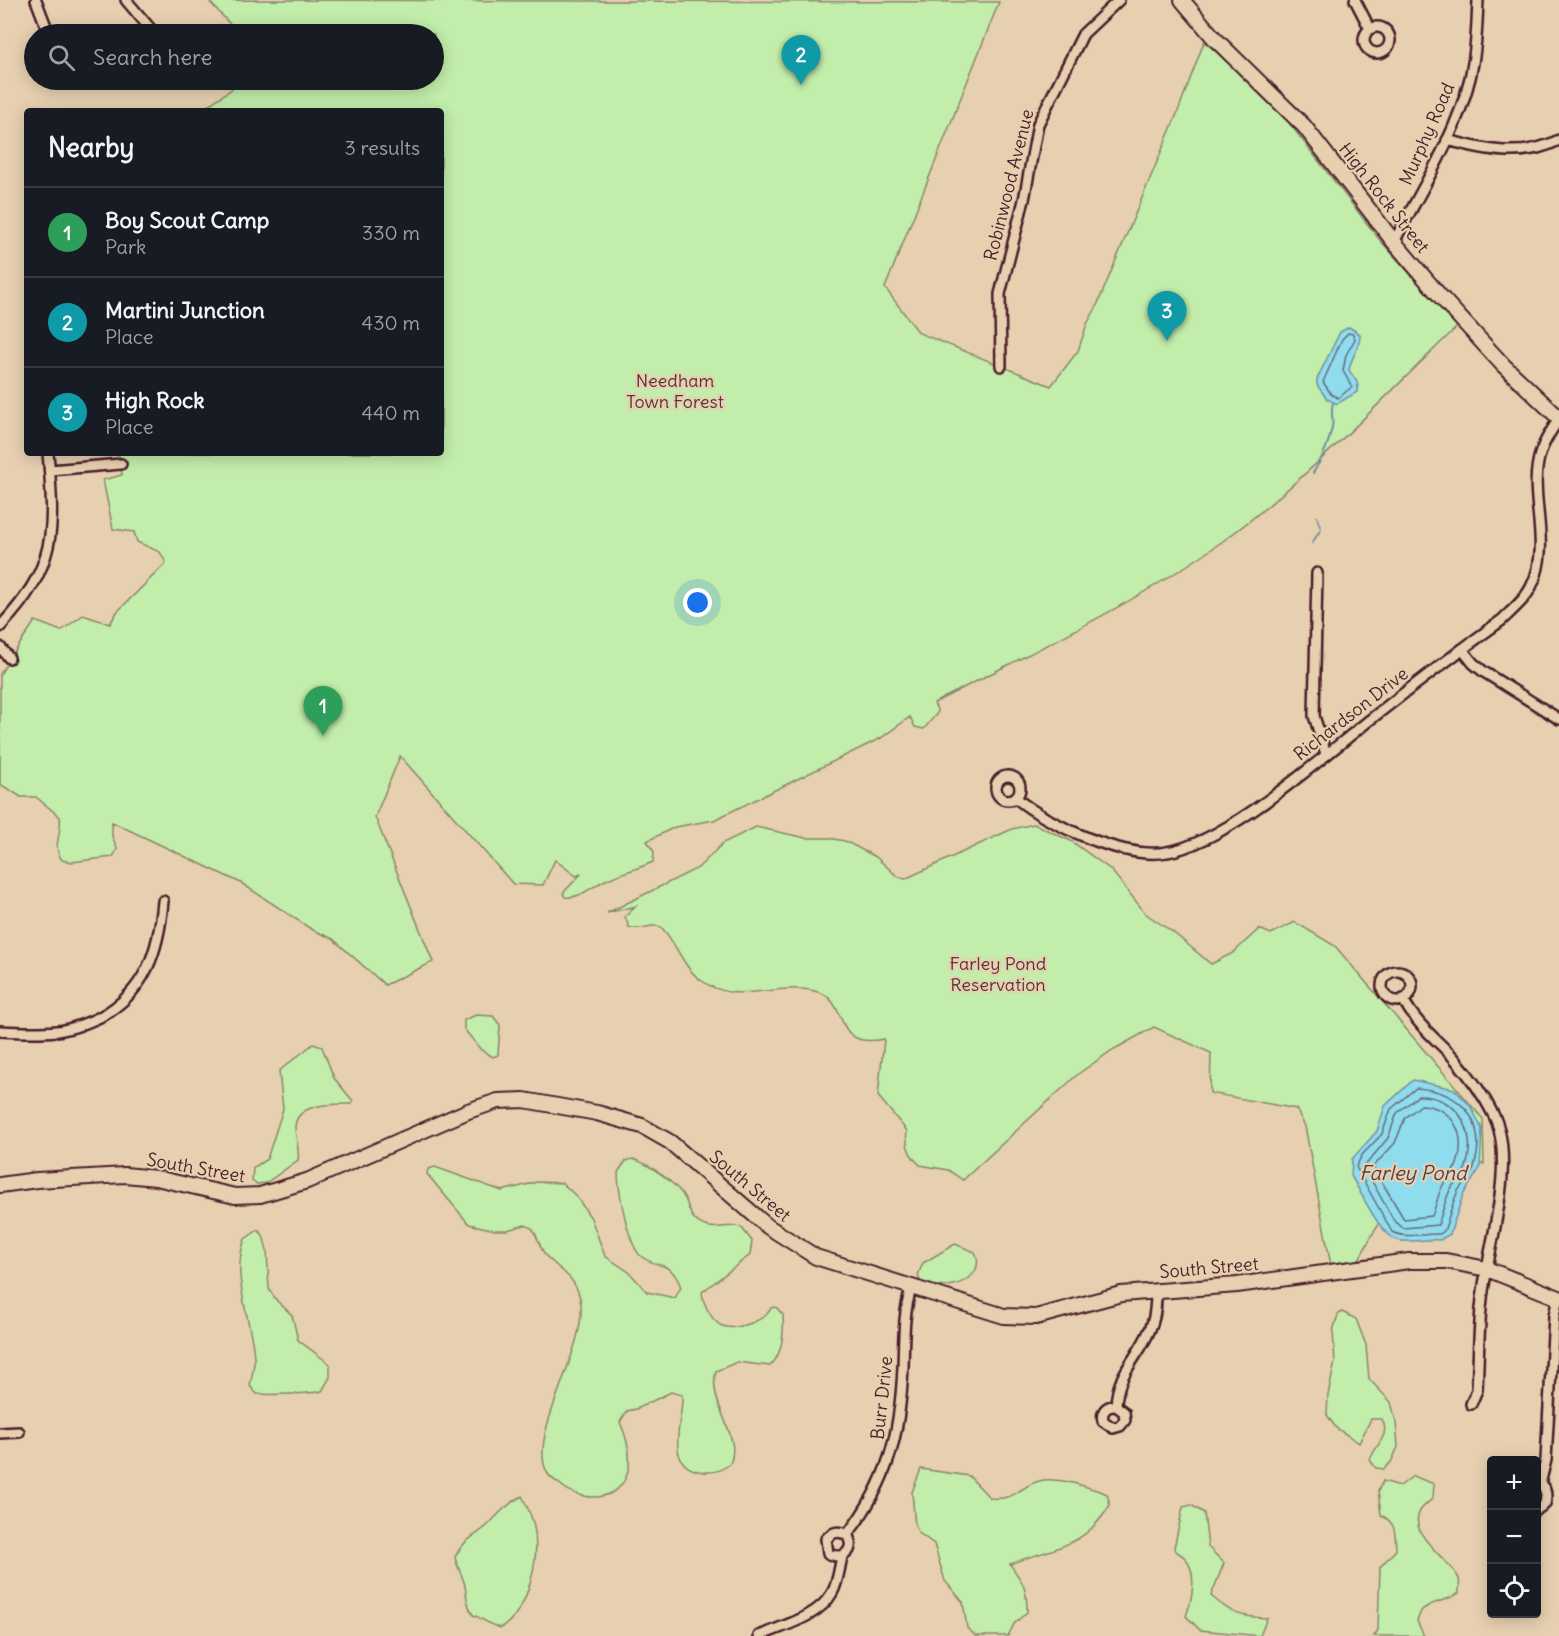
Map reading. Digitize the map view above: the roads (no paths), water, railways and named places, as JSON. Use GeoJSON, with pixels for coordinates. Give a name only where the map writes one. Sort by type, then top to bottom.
{"type":"FeatureCollection","features":[{"type":"Feature","properties":{"kind":"street"},"geometry":{"type":"LineString","coordinates":[[36,0],[45,24]]}},
{"type":"Feature","properties":{"kind":"street"},"geometry":{"type":"LineString","coordinates":[[126,0],[146,24]]}},
{"type":"Feature","properties":{"kind":"street","name":"Robinwood Avenue"},"geometry":{"type":"LineString","coordinates":[[1001,366],[1000,294],[1024,200],[1038,124],[1083,34],[1119,0]]}},
{"type":"Feature","properties":{"kind":"street","name":"High Rock Street"},"geometry":{"type":"LineString","coordinates":[[1182,0],[1215,39],[1304,126],[1394,242],[1477,337],[1547,409],[1559,418]]}},
{"type":"Feature","properties":{"kind":"street"},"geometry":{"type":"LineString","coordinates":[[1355,0],[1370,29]]}},
{"type":"Feature","properties":{"kind":"street","name":"Murphy Road"},"geometry":{"type":"LineString","coordinates":[[1394,242],[1447,140],[1470,78],[1478,0]]}},
{"type":"Feature","properties":{"kind":"street"},"geometry":{"type":"LineString","coordinates":[[1447,140],[1495,151],[1519,152],[1559,140]]}},
{"type":"Feature","properties":{"kind":"street","name":"Richardson Drive"},"geometry":{"type":"LineString","coordinates":[[1016,798],[1033,811],[1114,848],[1136,853],[1168,852],[1201,840],[1230,824],[1502,620],[1532,586],[1541,546],[1537,471],[1540,453],[1559,418]]}},
{"type":"Feature","properties":{"kind":"street"},"geometry":{"type":"LineString","coordinates":[[0,627],[23,599],[47,555],[53,516],[48,456]]}},
{"type":"Feature","properties":{"kind":"street"},"geometry":{"type":"LineString","coordinates":[[50,470],[121,464]]}},
{"type":"Feature","properties":{"kind":"street"},"geometry":{"type":"LineString","coordinates":[[1317,573],[1314,716],[1326,754]]}},
{"type":"Feature","properties":{"kind":"street"},"geometry":{"type":"LineString","coordinates":[[0,647],[9,658]]}},
{"type":"Feature","properties":{"kind":"street"},"geometry":{"type":"LineString","coordinates":[[1462,649],[1484,672],[1559,720]]}},
{"type":"Feature","properties":{"kind":"street"},"geometry":{"type":"LineString","coordinates":[[0,1031],[58,1031],[93,1020],[112,1010],[131,993],[150,965],[159,936],[163,901]]}},
{"type":"Feature","properties":{"kind":"street"},"geometry":{"type":"LineString","coordinates":[[1403,999],[1414,1017],[1455,1059],[1478,1089],[1494,1115],[1501,1133],[1497,1225],[1481,1311],[1477,1390],[1471,1404]]}},
{"type":"Feature","properties":{"kind":"street","name":"South Street"},"geometry":{"type":"LineString","coordinates":[[0,1185],[37,1180],[125,1175],[156,1178],[235,1196],[260,1195],[307,1181],[468,1111],[498,1101],[524,1100],[597,1113],[642,1125],[670,1142],[767,1226],[787,1241],[816,1257],[1004,1316],[1024,1319],[1112,1296],[1246,1284],[1409,1261],[1446,1262],[1487,1269],[1559,1298]]}},
{"type":"Feature","properties":{"kind":"street","name":"Burr Drive"},"geometry":{"type":"LineString","coordinates":[[842,1557],[851,1544],[847,1535],[876,1491],[892,1454],[899,1426],[906,1310],[911,1288]]}},
{"type":"Feature","properties":{"kind":"street"},"geometry":{"type":"LineString","coordinates":[[1116,1406],[1122,1376],[1152,1325],[1156,1291]]}},
{"type":"Feature","properties":{"kind":"street"},"geometry":{"type":"LineString","coordinates":[[1541,1474],[1546,1460],[1554,1316],[1559,1298]]}},
{"type":"Feature","properties":{"kind":"street"},"geometry":{"type":"LineString","coordinates":[[0,1433],[19,1432]]}},
{"type":"Feature","properties":{"kind":"street"},"geometry":{"type":"LineString","coordinates":[[1541,1487],[1547,1495],[1545,1504],[1541,1507]]}},
{"type":"Feature","properties":{"kind":"street"},"geometry":{"type":"LineString","coordinates":[[759,1636],[818,1609],[826,1602],[833,1592],[842,1557],[834,1557],[828,1553],[826,1539],[831,1533],[840,1531],[847,1535]]}},
{"type":"Feature","properties":{"kind":"water"},"geometry":{"type":"Polygon","coordinates":[[[1349,327],[1360,334],[1349,370],[1358,388],[1357,392],[1337,404],[1327,399],[1317,385],[1317,379],[1340,332],[1349,327]]]}},
{"type":"Feature","properties":{"kind":"water","name":"Farley Pond"},"geometry":{"type":"Polygon","coordinates":[[[1413,1080],[1454,1089],[1470,1105],[1482,1129],[1480,1168],[1463,1195],[1450,1234],[1440,1240],[1402,1241],[1394,1239],[1366,1204],[1351,1176],[1352,1159],[1377,1131],[1385,1106],[1413,1080]]]}},
{"type":"Feature","properties":{"kind":"waterway"},"geometry":{"type":"LineString","coordinates":[[1313,473],[1329,439],[1333,403]]}},
{"type":"Feature","properties":{"kind":"waterway"},"geometry":{"type":"LineString","coordinates":[[1312,543],[1321,529],[1317,517]]}},
{"type":"Feature","properties":{"kind":"place","name":"Martini Junction"},"geometry":{"type":"Point","coordinates":[801,85]}},
{"type":"Feature","properties":{"kind":"place","name":"High Rock"},"geometry":{"type":"Point","coordinates":[1167,341]}},
{"type":"Feature","properties":{"kind":"place","name":"Boy Scout Camp"},"geometry":{"type":"Point","coordinates":[323,736]}},
{"type":"Feature","properties":{"kind":"park label","name":"Needham Town Forest"},"geometry":{"type":"Point","coordinates":[675,391]}},
{"type":"Feature","properties":{"kind":"park label","name":"Farley Pond Reservation"},"geometry":{"type":"Point","coordinates":[998,974]}}]}
